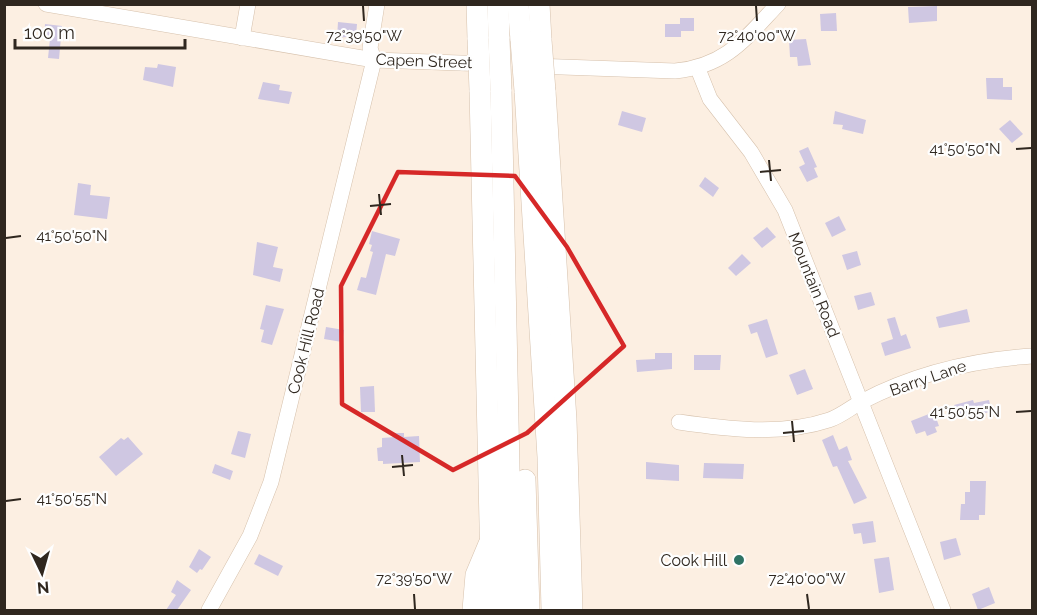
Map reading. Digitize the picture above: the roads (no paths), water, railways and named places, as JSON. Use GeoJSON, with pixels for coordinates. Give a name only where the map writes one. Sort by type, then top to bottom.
{"type":"FeatureCollection","features":[{"type":"Feature","properties":{"kind":"highway"},"geometry":{"type":"LineString","coordinates":[[477,4],[489,39]]}},
{"type":"Feature","properties":{"kind":"highway"},"geometry":{"type":"LineString","coordinates":[[492,610],[489,39],[498,4]]}},
{"type":"Feature","properties":{"kind":"highway"},"geometry":{"type":"LineString","coordinates":[[518,4],[531,40],[565,409],[572,610]]}},
{"type":"Feature","properties":{"kind":"highway"},"geometry":{"type":"LineString","coordinates":[[531,40],[538,4]]}},
{"type":"Feature","properties":{"kind":"highway"},"geometry":{"type":"LineString","coordinates":[[490,90],[523,444],[529,610]]}},
{"type":"Feature","properties":{"kind":"highway"},"geometry":{"type":"LineString","coordinates":[[535,91],[542,610]]}},
{"type":"Feature","properties":{"kind":"highway"},"geometry":{"type":"LineString","coordinates":[[505,265],[512,610]]}},
{"type":"Feature","properties":{"kind":"highway"},"geometry":{"type":"LineString","coordinates":[[538,298],[549,478],[552,610]]}},
{"type":"Feature","properties":{"kind":"highway"},"geometry":{"type":"LineString","coordinates":[[473,610],[478,569],[492,538]]}},
{"type":"Feature","properties":{"kind":"highway"},"geometry":{"type":"LineString","coordinates":[[572,565],[582,590],[585,610]]}},
{"type":"Feature","properties":{"kind":"street","name":"Capen Street"},"geometry":{"type":"LineString","coordinates":[[46,4],[374,60],[675,71],[699,69]]}},
{"type":"Feature","properties":{"kind":"street"},"geometry":{"type":"LineString","coordinates":[[242,38],[248,4]]}},
{"type":"Feature","properties":{"kind":"street","name":"Cook Hill Road"},"geometry":{"type":"LineString","coordinates":[[209,610],[250,536],[271,482],[374,60],[370,48],[377,4]]}},
{"type":"Feature","properties":{"kind":"street"},"geometry":{"type":"LineString","coordinates":[[699,69],[727,54],[778,4]]}},
{"type":"Feature","properties":{"kind":"street","name":"Mountain Road"},"geometry":{"type":"LineString","coordinates":[[699,69],[710,99],[751,152],[785,210],[943,610]]}},
{"type":"Feature","properties":{"kind":"street","name":"Barry Lane"},"geometry":{"type":"LineString","coordinates":[[679,422],[719,428],[776,430],[829,420],[861,402],[932,373],[962,364],[1032,356]]}},
{"type":"Feature","properties":{"kind":"place","name":"Cook Hill"},"geometry":{"type":"Point","coordinates":[739,560]}}]}
